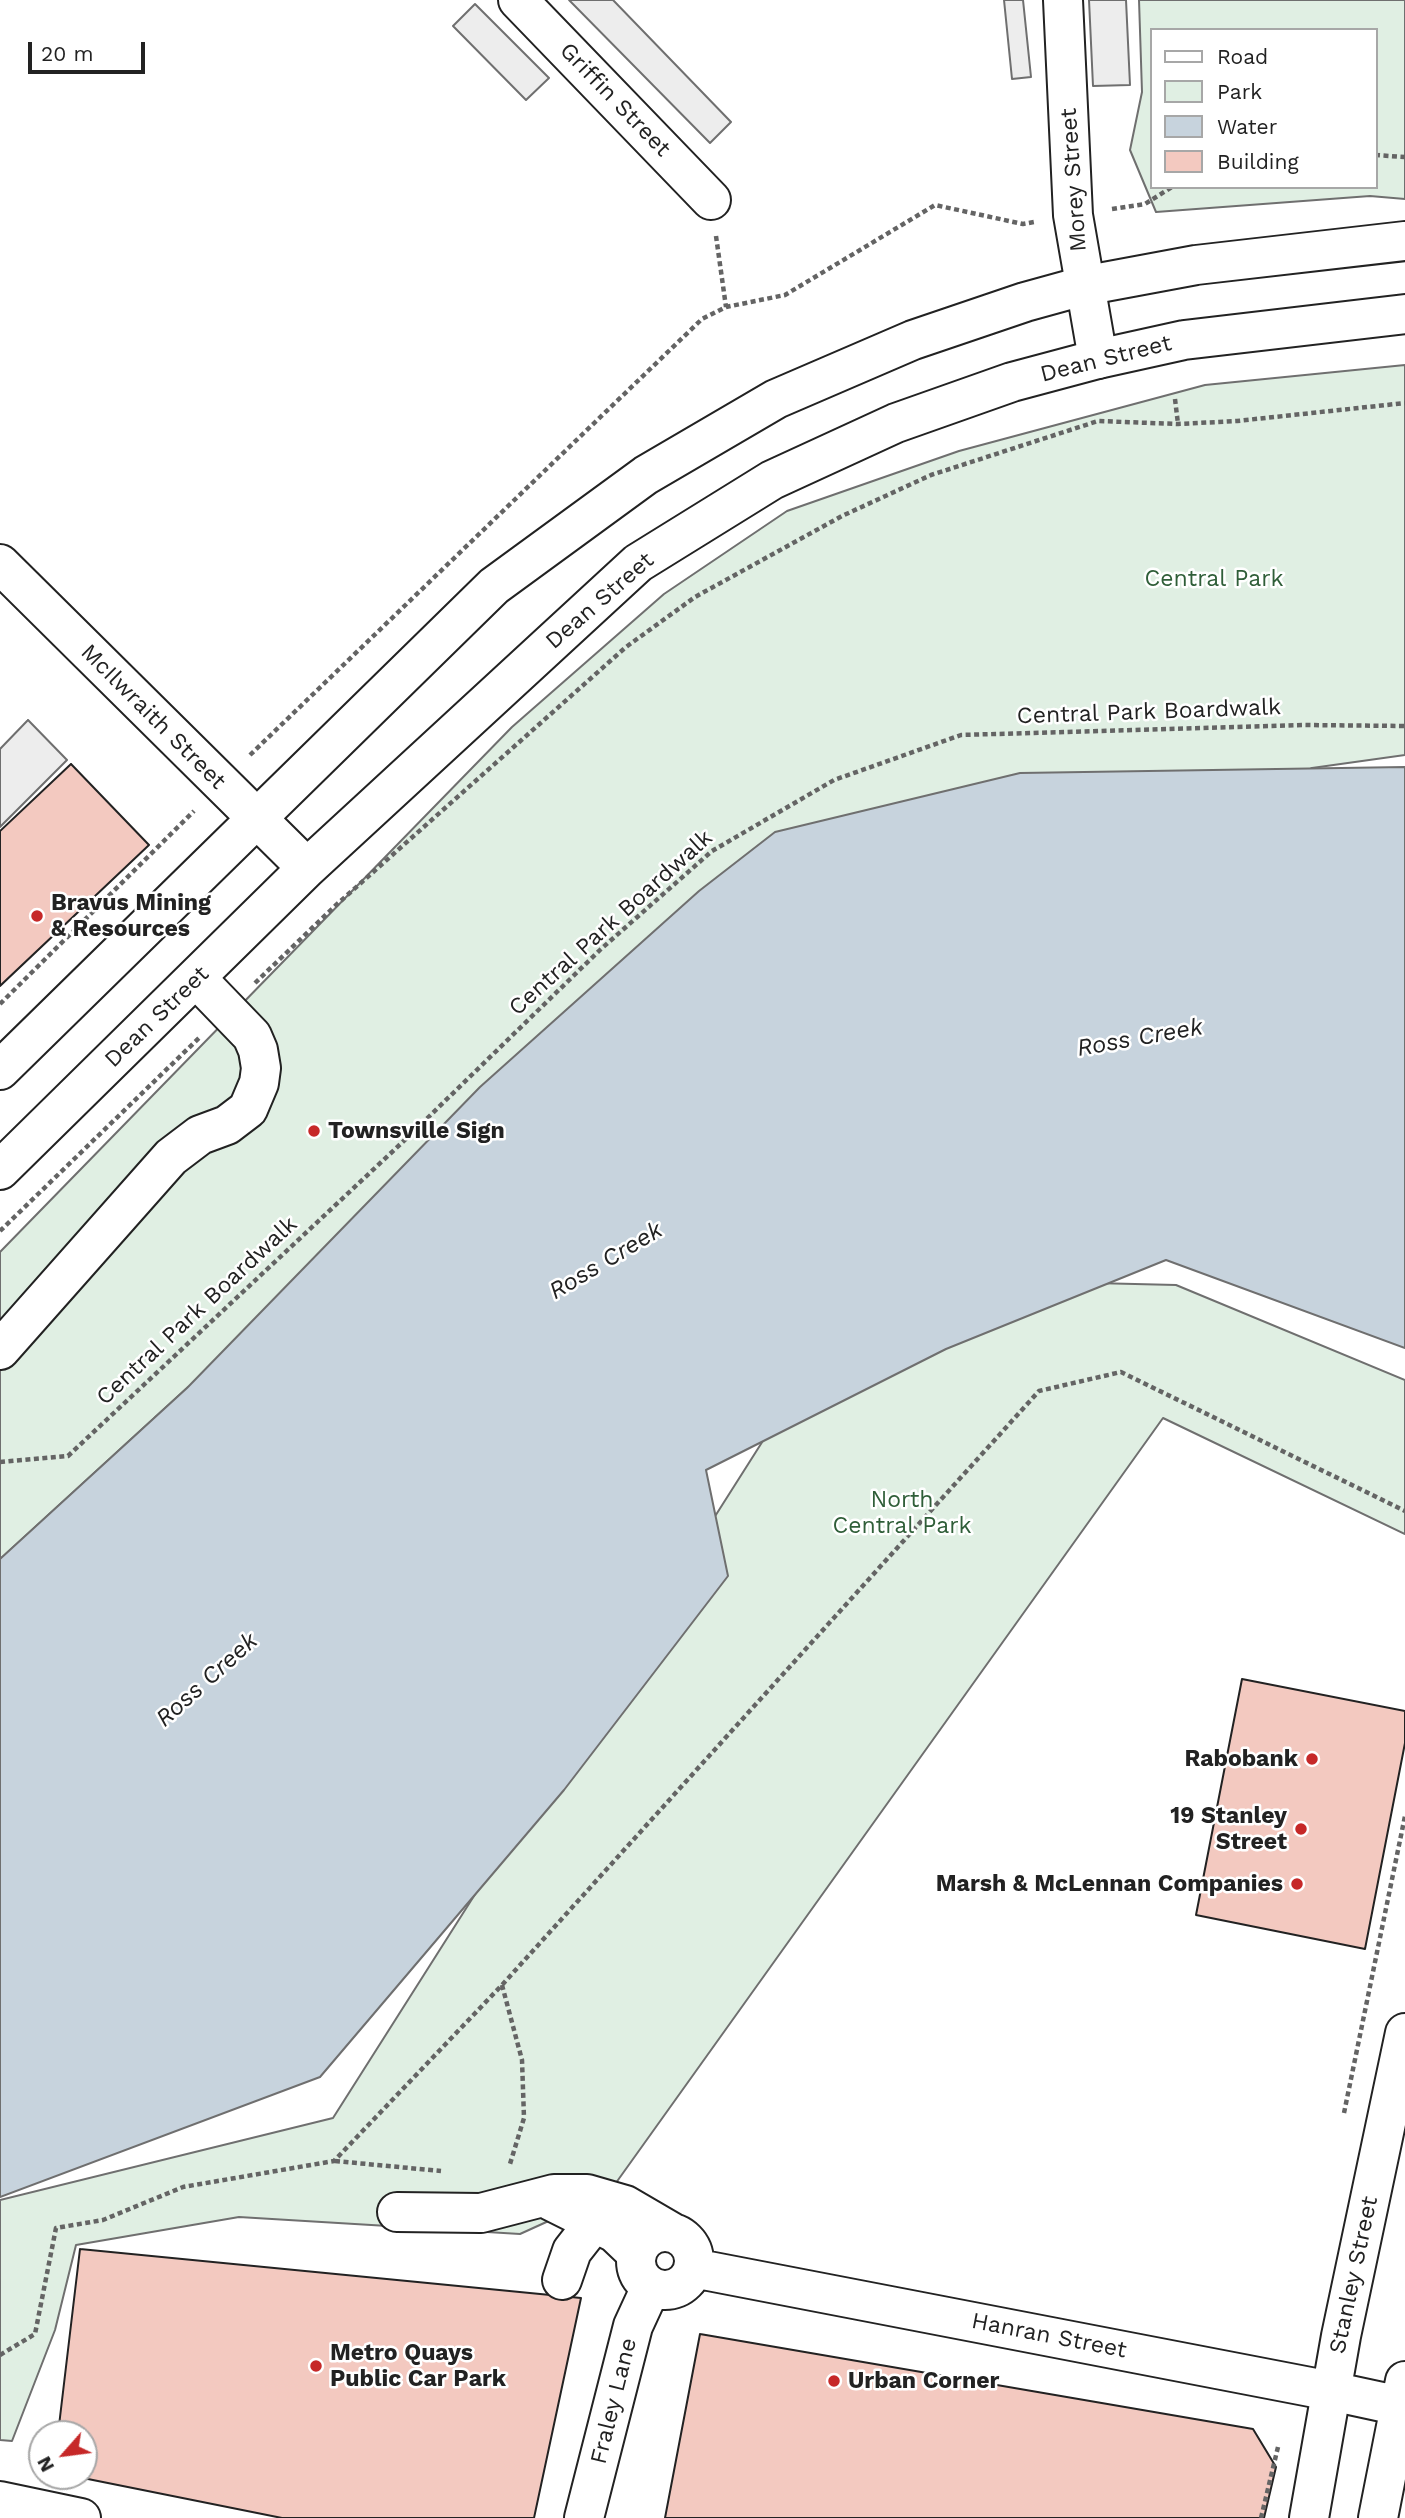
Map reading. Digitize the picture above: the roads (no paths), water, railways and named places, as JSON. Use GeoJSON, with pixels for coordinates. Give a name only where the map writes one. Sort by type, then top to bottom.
{"type":"FeatureCollection","features":[{"type":"Feature","properties":{"kind":"main road","name":"Griffin Street"},"geometry":{"type":"LineString","coordinates":[[518,0],[711,200]]}},
{"type":"Feature","properties":{"kind":"main road","name":"Morey Street"},"geometry":{"type":"LineString","coordinates":[[1063,0],[1073,215],[1083,286],[1098,359]]}},
{"type":"Feature","properties":{"kind":"main road"},"geometry":{"type":"LineString","coordinates":[[0,1070],[494,586],[646,475],[776,399],[888,350],[1003,309],[1083,286],[1196,265],[1405,241]]}},
{"type":"Feature","properties":{"kind":"main road","name":"Dean Street"},"geometry":{"type":"LineString","coordinates":[[0,1170],[307,868],[638,563],[772,480],[896,424],[1012,382],[1098,359],[1184,340],[1405,314]]}},
{"type":"Feature","properties":{"kind":"main road","name":"McIlwraith Street"},"geometry":{"type":"LineString","coordinates":[[0,564],[307,868]]}},
{"type":"Feature","properties":{"kind":"main road"},"geometry":{"type":"LineString","coordinates":[[0,1350],[171,1157],[200,1135],[227,1125],[248,1109],[259,1083],[261,1068],[258,1050],[252,1036],[197,979]]}},
{"type":"Feature","properties":{"kind":"main road","name":"Stanley Street"},"geometry":{"type":"LineString","coordinates":[[1309,2518],[1331,2391],[1405,2033]]}},
{"type":"Feature","properties":{"kind":"main road"},"geometry":{"type":"LineString","coordinates":[[397,2212],[481,2213],[539,2197],[587,2194],[625,2205],[681,2237],[691,2250],[693,2268],[680,2286],[666,2290],[644,2271],[622,2238],[539,2197]]}},
{"type":"Feature","properties":{"kind":"main road"},"geometry":{"type":"LineString","coordinates":[[562,2280],[572,2251],[594,2223]]}},
{"type":"Feature","properties":{"kind":"main road"},"geometry":{"type":"LineString","coordinates":[[644,2271],[640,2245],[654,2234],[673,2233]]}},
{"type":"Feature","properties":{"kind":"main road","name":"Hanran Street"},"geometry":{"type":"LineString","coordinates":[[693,2268],[1331,2391],[1403,2398]]}},
{"type":"Feature","properties":{"kind":"main road","name":"Fraley Lane"},"geometry":{"type":"LineString","coordinates":[[584,2518],[633,2326],[644,2271]]}},
{"type":"Feature","properties":{"kind":"main road"},"geometry":{"type":"LineString","coordinates":[[1378,2518],[1403,2398]]}},
{"type":"Feature","properties":{"kind":"main road"},"geometry":{"type":"LineString","coordinates":[[0,2501],[81,2518]]}},
{"type":"Feature","properties":{"kind":"water","name":"Ross Creek"},"geometry":{"type":"Polygon","coordinates":[[[1405,767],[1405,1348],[1166,1260],[946,1349],[706,1470],[728,1576],[564,1790],[320,2077],[0,2197],[0,1559],[187,1388],[480,1087],[699,891],[775,832],[1020,773],[1405,767]]]}},
{"type":"Feature","properties":{"kind":"place","name":"Bravus Mining & Resources"},"geometry":{"type":"Point","coordinates":[37,916]}},
{"type":"Feature","properties":{"kind":"place","name":"Townsville Sign"},"geometry":{"type":"Point","coordinates":[314,1131]}},
{"type":"Feature","properties":{"kind":"place","name":"Rabobank"},"geometry":{"type":"Point","coordinates":[1312,1759]}},
{"type":"Feature","properties":{"kind":"place","name":"19 Stanley Street"},"geometry":{"type":"Point","coordinates":[1301,1829]}},
{"type":"Feature","properties":{"kind":"place","name":"Marsh & McLennan Companies"},"geometry":{"type":"Point","coordinates":[1297,1884]}},
{"type":"Feature","properties":{"kind":"place","name":"Metro Quays Public Car Park"},"geometry":{"type":"Point","coordinates":[316,2366]}},
{"type":"Feature","properties":{"kind":"place","name":"Urban Corner"},"geometry":{"type":"Point","coordinates":[834,2381]}},
{"type":"Feature","properties":{"kind":"park label","name":"Central Park"},"geometry":{"type":"Point","coordinates":[1214,579]}},
{"type":"Feature","properties":{"kind":"park label","name":"North Central Park"},"geometry":{"type":"Point","coordinates":[902,1513]}}]}
